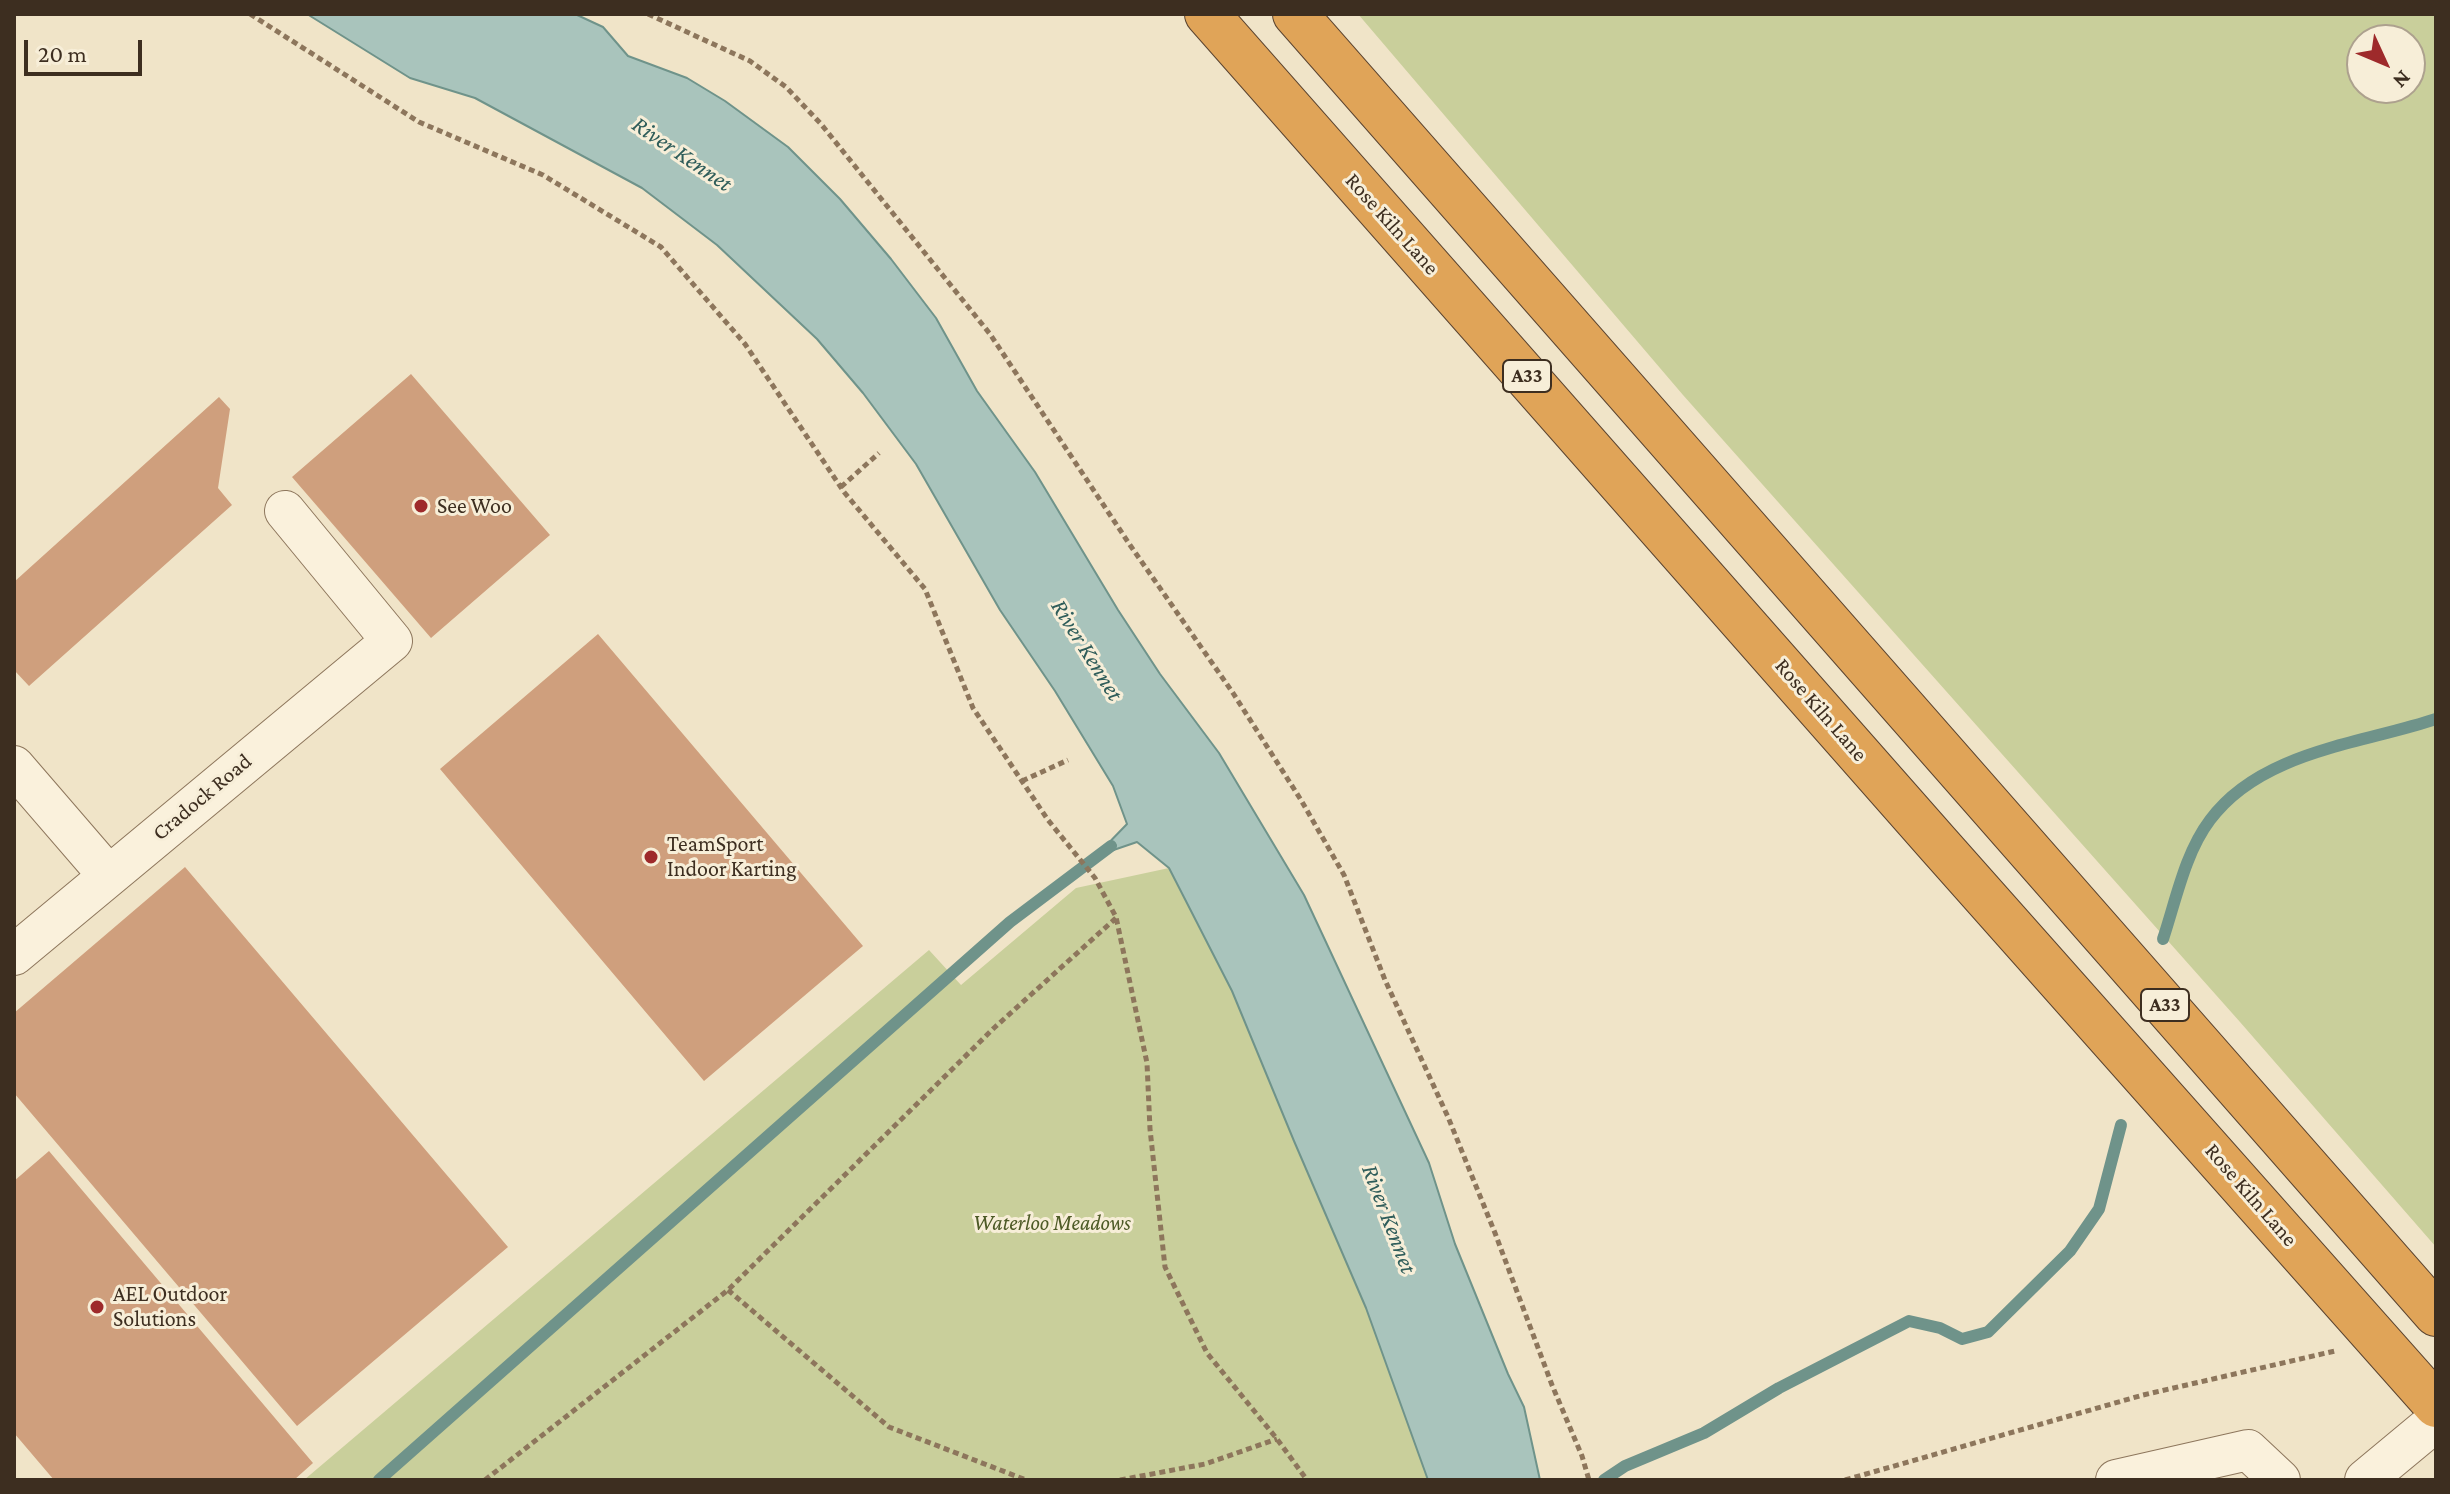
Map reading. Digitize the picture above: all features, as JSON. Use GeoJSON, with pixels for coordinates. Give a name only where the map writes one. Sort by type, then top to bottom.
{"type":"FeatureCollection","features":[{"type":"Feature","properties":{"kind":"highway","name":"Rose Kiln Lane"},"geometry":{"type":"LineString","coordinates":[[1207,14],[2436,1405]]}},
{"type":"Feature","properties":{"kind":"highway","name":"A33"},"geometry":{"type":"LineString","coordinates":[[1295,14],[2436,1314]]}},
{"type":"Feature","properties":{"kind":"street","name":"Cradock Road"},"geometry":{"type":"LineString","coordinates":[[14,955],[392,641],[285,511]]}},
{"type":"Feature","properties":{"kind":"street"},"geometry":{"type":"LineString","coordinates":[[14,766],[108,875]]}},
{"type":"Feature","properties":{"kind":"street"},"geometry":{"type":"LineString","coordinates":[[2365,1480],[2436,1421]]}},
{"type":"Feature","properties":{"kind":"street"},"geometry":{"type":"LineString","coordinates":[[2116,1480],[2248,1450],[2280,1480]]}},
{"type":"Feature","properties":{"kind":"path"},"geometry":{"type":"LineString","coordinates":[[250,14],[419,122],[543,175],[661,247],[745,344],[841,487],[925,589],[973,708],[1048,820],[1095,878],[1116,917],[1147,1063],[1150,1129],[1165,1267],[1207,1353],[1307,1480]]}},
{"type":"Feature","properties":{"kind":"path"},"geometry":{"type":"LineString","coordinates":[[648,14],[750,61],[786,87],[821,124],[990,334],[1233,693],[1344,875],[1385,980],[1466,1160],[1589,1480]]}},
{"type":"Feature","properties":{"kind":"path"},"geometry":{"type":"LineString","coordinates":[[841,487],[879,453]]}},
{"type":"Feature","properties":{"kind":"path"},"geometry":{"type":"LineString","coordinates":[[1022,781],[1068,760]]}},
{"type":"Feature","properties":{"kind":"path"},"geometry":{"type":"LineString","coordinates":[[485,1480],[728,1290],[994,1028],[1116,917]]}},
{"type":"Feature","properties":{"kind":"path"},"geometry":{"type":"LineString","coordinates":[[728,1290],[889,1427],[1026,1480]]}},
{"type":"Feature","properties":{"kind":"path"},"geometry":{"type":"LineString","coordinates":[[1845,1480],[2143,1395],[2345,1348]]}},
{"type":"Feature","properties":{"kind":"path"},"geometry":{"type":"LineString","coordinates":[[1120,1480],[1205,1464],[1277,1439]]}},
{"type":"Feature","properties":{"kind":"green space"},"geometry":{"type":"Polygon","coordinates":[[[1358,14],[2436,14],[2436,1247],[1683,395],[1358,14]]]}},
{"type":"Feature","properties":{"kind":"green space","name":"Waterloo Meadows"},"geometry":{"type":"Polygon","coordinates":[[[1169,868],[1232,991],[1366,1308],[1428,1480],[304,1480],[929,950],[961,985],[1076,888],[1169,868]]]}},
{"type":"Feature","properties":{"kind":"water","name":"River Kennet"},"geometry":{"type":"Polygon","coordinates":[[[307,14],[575,14],[603,27],[628,56],[687,78],[725,101],[788,147],[840,199],[891,259],[936,318],[977,391],[1035,472],[1160,674],[1219,753],[1304,895],[1429,1163],[1455,1244],[1524,1407],[1540,1480],[1428,1480],[1366,1308],[1232,991],[1169,868],[1137,842],[1096,856],[1127,824],[1113,786],[1055,691],[1000,610],[916,464],[863,393],[817,339],[717,245],[642,188],[475,98],[410,78],[307,14]]]}},
{"type":"Feature","properties":{"kind":"building","name":"See Woo"},"geometry":{"type":"Polygon","coordinates":[[[411,374],[550,535],[431,638],[292,477],[411,374]]]}},
{"type":"Feature","properties":{"kind":"building"},"geometry":{"type":"Polygon","coordinates":[[[219,397],[230,409],[218,488],[232,505],[29,686],[14,670],[14,582],[219,397]]]}},
{"type":"Feature","properties":{"kind":"building","name":"TeamSport Indoor Karting"},"geometry":{"type":"Polygon","coordinates":[[[598,634],[863,946],[704,1081],[440,769],[598,634]]]}},
{"type":"Feature","properties":{"kind":"building"},"geometry":{"type":"Polygon","coordinates":[[[185,867],[508,1247],[297,1426],[14,1093],[14,1013],[185,867]]]}},
{"type":"Feature","properties":{"kind":"building","name":"AEL Outdoor Solutions"},"geometry":{"type":"Polygon","coordinates":[[[49,1151],[313,1463],[294,1480],[54,1480],[14,1433],[14,1181],[49,1151]]]}},
{"type":"Feature","properties":{"kind":"waterway"},"geometry":{"type":"LineString","coordinates":[[2163,939],[2194,847],[2210,820],[2231,797],[2284,764],[2436,719]]}},
{"type":"Feature","properties":{"kind":"waterway"},"geometry":{"type":"LineString","coordinates":[[379,1480],[1010,922],[1111,846]]}},
{"type":"Feature","properties":{"kind":"waterway"},"geometry":{"type":"LineString","coordinates":[[1604,1480],[1625,1466],[1704,1433],[1779,1388],[1909,1321],[1940,1328],[1962,1339],[1988,1332],[2070,1251],[2099,1209],[2121,1125]]}},
{"type":"Feature","properties":{"kind":"place","name":"See Woo"},"geometry":{"type":"Point","coordinates":[421,506]}},
{"type":"Feature","properties":{"kind":"place","name":"TeamSport Indoor Karting"},"geometry":{"type":"Point","coordinates":[651,857]}},
{"type":"Feature","properties":{"kind":"place","name":"AEL Outdoor Solutions"},"geometry":{"type":"Point","coordinates":[97,1307]}}]}
